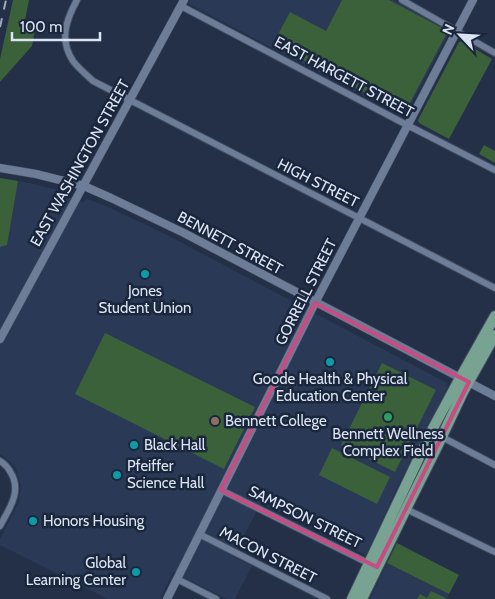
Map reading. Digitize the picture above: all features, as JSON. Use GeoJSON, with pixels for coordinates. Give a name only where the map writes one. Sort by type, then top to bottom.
{"type":"FeatureCollection","features":[{"type":"Feature","properties":{"kind":"main road"},"geometry":{"type":"LineString","coordinates":[[352,599],[406,509],[442,437],[464,380],[495,316]]}},
{"type":"Feature","properties":{"kind":"main road"},"geometry":{"type":"LineString","coordinates":[[362,599],[373,565],[428,438],[495,335]]}},
{"type":"Feature","properties":{"kind":"street","name":"HIGH STREET"},"geometry":{"type":"LineString","coordinates":[[77,0],[69,14],[65,27],[65,38],[68,50],[74,61],[93,81],[495,288]]}},
{"type":"Feature","properties":{"kind":"street"},"geometry":{"type":"LineString","coordinates":[[402,0],[495,53]]}},
{"type":"Feature","properties":{"kind":"street","name":"GORRELL STREET"},"geometry":{"type":"LineString","coordinates":[[167,599],[315,303],[473,0]]}},
{"type":"Feature","properties":{"kind":"street","name":"EAST WASHINGTON STREET"},"geometry":{"type":"LineString","coordinates":[[0,339],[183,3]]}},
{"type":"Feature","properties":{"kind":"street","name":"EAST HARGETT STREET"},"geometry":{"type":"LineString","coordinates":[[183,3],[407,125],[495,170]]}},
{"type":"Feature","properties":{"kind":"street","name":"BENNETT STREET"},"geometry":{"type":"LineString","coordinates":[[0,168],[36,174],[84,186],[111,198],[184,233],[495,396]]}},
{"type":"Feature","properties":{"kind":"street"},"geometry":{"type":"LineString","coordinates":[[442,437],[495,465]]}},
{"type":"Feature","properties":{"kind":"street"},"geometry":{"type":"LineString","coordinates":[[0,461],[5,464],[12,475],[16,484],[16,491],[11,506],[0,526]]}},
{"type":"Feature","properties":{"kind":"street","name":"SAMPSON STREET"},"geometry":{"type":"LineString","coordinates":[[221,490],[373,565]]}},
{"type":"Feature","properties":{"kind":"street"},"geometry":{"type":"LineString","coordinates":[[406,509],[495,552]]}},
{"type":"Feature","properties":{"kind":"street","name":"MACON STREET"},"geometry":{"type":"LineString","coordinates":[[199,534],[327,599]]}},
{"type":"Feature","properties":{"kind":"street"},"geometry":{"type":"LineString","coordinates":[[177,579],[216,599]]}},
{"type":"Feature","properties":{"kind":"highlighted area"},"geometry":{"type":"Polygon","coordinates":[[[315,303],[469,382],[377,567],[221,490],[315,303]]]}},
{"type":"Feature","properties":{"kind":"shaded area"},"geometry":{"type":"Polygon","coordinates":[[[190,0],[394,0],[449,33],[404,117],[191,5],[189,3],[190,0]]]}},
{"type":"Feature","properties":{"kind":"shaded area","name":"Bennett College"},"geometry":{"type":"Polygon","coordinates":[[[0,178],[65,192],[67,196],[82,202],[87,199],[106,206],[167,235],[447,383],[447,388],[401,479],[366,555],[261,503],[233,557],[252,566],[235,599],[227,599],[173,572],[160,599],[108,599],[0,545],[0,539],[19,502],[21,486],[16,468],[0,454],[0,178]]]}},
{"type":"Feature","properties":{"kind":"shaded area"},"geometry":{"type":"Polygon","coordinates":[[[387,563],[449,594],[447,599],[370,599],[387,563]]]}},
{"type":"Feature","properties":{"kind":"green space"},"geometry":{"type":"Polygon","coordinates":[[[13,0],[29,0],[25,20],[35,30],[32,46],[0,82],[0,59],[13,0]]]}},
{"type":"Feature","properties":{"kind":"green space"},"geometry":{"type":"Polygon","coordinates":[[[342,0],[389,0],[448,31],[404,114],[273,44],[290,12],[326,31],[342,0]]]}},
{"type":"Feature","properties":{"kind":"green space"},"geometry":{"type":"Polygon","coordinates":[[[462,41],[492,59],[449,139],[419,123],[418,120],[459,42],[462,41]]]}},
{"type":"Feature","properties":{"kind":"green space"},"geometry":{"type":"Polygon","coordinates":[[[484,145],[495,151],[495,163],[479,154],[484,145]]]}},
{"type":"Feature","properties":{"kind":"green space"},"geometry":{"type":"Polygon","coordinates":[[[0,178],[18,181],[7,245],[0,247],[0,178]]]}},
{"type":"Feature","properties":{"kind":"green space"},"geometry":{"type":"Polygon","coordinates":[[[105,333],[255,407],[224,469],[75,394],[105,333]]]}},
{"type":"Feature","properties":{"kind":"green space","name":"Bennett Wellness Complex Field"},"geometry":{"type":"Polygon","coordinates":[[[382,363],[436,390],[395,472],[341,445],[382,363]]]}},
{"type":"Feature","properties":{"kind":"green space"},"geometry":{"type":"Polygon","coordinates":[[[332,448],[390,477],[377,504],[319,475],[332,448]]]}},
{"type":"Feature","properties":{"kind":"green space"},"geometry":{"type":"Polygon","coordinates":[[[397,543],[459,575],[449,594],[387,563],[397,543]]]}},
{"type":"Feature","properties":{"kind":"green space"},"geometry":{"type":"Polygon","coordinates":[[[431,591],[446,598],[417,599],[420,594],[427,598],[431,591]]]}},
{"type":"Feature","properties":{"kind":"railway"},"geometry":{"type":"LineString","coordinates":[[0,27],[6,0]]}},
{"type":"Feature","properties":{"kind":"place","name":"Jones Student Union"},"geometry":{"type":"Point","coordinates":[145,274]}},
{"type":"Feature","properties":{"kind":"place","name":"Goode Health & Physical Education Center"},"geometry":{"type":"Point","coordinates":[330,362]}},
{"type":"Feature","properties":{"kind":"place","name":"Bennett Wellness Complex Field"},"geometry":{"type":"Point","coordinates":[388,417]}},
{"type":"Feature","properties":{"kind":"place","name":"Bennett College"},"geometry":{"type":"Point","coordinates":[215,421]}},
{"type":"Feature","properties":{"kind":"place","name":"Black Hall"},"geometry":{"type":"Point","coordinates":[134,445]}},
{"type":"Feature","properties":{"kind":"place","name":"Pfeiffer Science Hall"},"geometry":{"type":"Point","coordinates":[117,475]}},
{"type":"Feature","properties":{"kind":"place","name":"Honors Housing"},"geometry":{"type":"Point","coordinates":[33,521]}},
{"type":"Feature","properties":{"kind":"place","name":"Global Learning Center"},"geometry":{"type":"Point","coordinates":[136,572]}}]}
